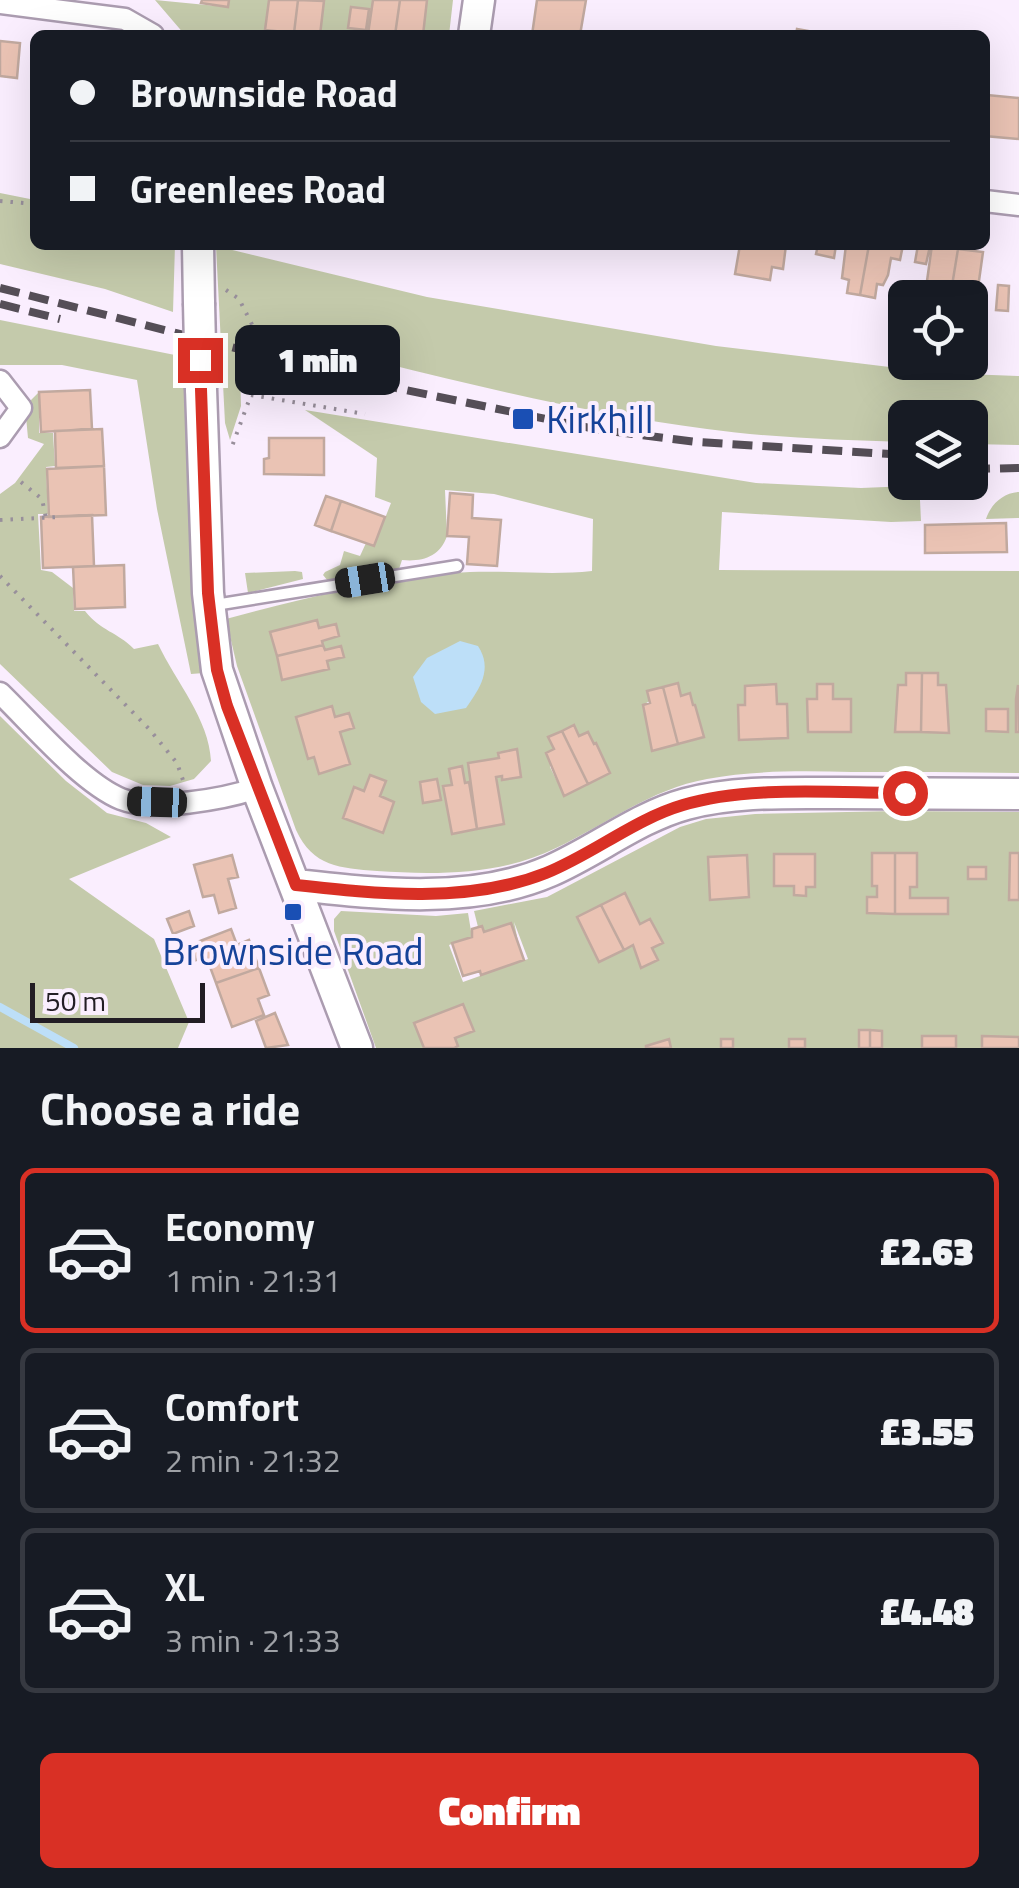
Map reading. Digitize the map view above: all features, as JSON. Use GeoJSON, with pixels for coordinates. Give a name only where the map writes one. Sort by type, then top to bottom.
{"type":"FeatureCollection","features":[{"type":"Feature","properties":{"kind":"main road"},"geometry":{"type":"LineString","coordinates":[[475,30],[479,0]]}},
{"type":"Feature","properties":{"kind":"main road"},"geometry":{"type":"LineString","coordinates":[[199,250],[212,296],[201,389],[209,606],[222,688],[357,1048]]}},
{"type":"Feature","properties":{"kind":"main road"},"geometry":{"type":"LineString","coordinates":[[296,885],[457,893],[500,887],[547,872],[666,811],[707,800],[774,793],[1019,794]]}},
{"type":"Feature","properties":{"kind":"street"},"geometry":{"type":"LineString","coordinates":[[0,3],[126,9],[149,30]]}},
{"type":"Feature","properties":{"kind":"street"},"geometry":{"type":"LineString","coordinates":[[990,202],[1019,206]]}},
{"type":"Feature","properties":{"kind":"street"},"geometry":{"type":"LineString","coordinates":[[0,382],[22,408],[0,436]]}},
{"type":"Feature","properties":{"kind":"street"},"geometry":{"type":"LineString","coordinates":[[0,693],[96,786],[124,801],[190,803],[228,798],[257,788]]}},
{"type":"Feature","properties":{"kind":"lane"},"geometry":{"type":"LineString","coordinates":[[209,606],[457,566]]}},
{"type":"Feature","properties":{"kind":"path"},"geometry":{"type":"LineString","coordinates":[[0,201],[30,204]]}},
{"type":"Feature","properties":{"kind":"path"},"geometry":{"type":"LineString","coordinates":[[212,296],[240,299],[261,342],[251,394],[226,456]]}},
{"type":"Feature","properties":{"kind":"path"},"geometry":{"type":"LineString","coordinates":[[261,342],[285,348]]}},
{"type":"Feature","properties":{"kind":"path"},"geometry":{"type":"LineString","coordinates":[[251,394],[365,414]]}},
{"type":"Feature","properties":{"kind":"path"},"geometry":{"type":"LineString","coordinates":[[21,482],[42,499],[46,518]]}},
{"type":"Feature","properties":{"kind":"path"},"geometry":{"type":"LineString","coordinates":[[0,520],[59,517]]}},
{"type":"Feature","properties":{"kind":"path"},"geometry":{"type":"LineString","coordinates":[[0,576],[150,730],[177,763],[185,788]]}},
{"type":"Feature","properties":{"kind":"green space"},"geometry":{"type":"Polygon","coordinates":[[[155,0],[227,7],[229,0],[269,0],[266,30],[181,30],[155,0]]]}},
{"type":"Feature","properties":{"kind":"green space"},"geometry":{"type":"Polygon","coordinates":[[[315,0],[373,0],[368,30],[321,30],[324,1],[315,0]]]}},
{"type":"Feature","properties":{"kind":"green space"},"geometry":{"type":"Polygon","coordinates":[[[427,0],[453,0],[450,30],[424,30],[427,0]]]}},
{"type":"Feature","properties":{"kind":"green space"},"geometry":{"type":"Polygon","coordinates":[[[0,193],[30,199],[30,250],[175,250],[173,312],[105,289],[0,264],[0,193]]]}},
{"type":"Feature","properties":{"kind":"green space"},"geometry":{"type":"Polygon","coordinates":[[[216,250],[233,250],[427,297],[716,346],[888,367],[888,380],[988,380],[988,375],[1019,376],[1019,445],[988,444],[988,400],[888,400],[888,441],[756,435],[592,410],[252,330],[240,367],[241,406],[230,440],[225,423],[216,250]]]}},
{"type":"Feature","properties":{"kind":"green space"},"geometry":{"type":"Polygon","coordinates":[[[0,320],[190,358],[204,673],[191,674],[157,509],[137,380],[62,365],[0,365],[0,320]]]}},
{"type":"Feature","properties":{"kind":"green space"},"geometry":{"type":"Polygon","coordinates":[[[39,392],[39,433],[53,433],[55,466],[46,467],[48,514],[38,514],[41,570],[52,572],[73,588],[74,611],[85,611],[134,649],[158,644],[198,716],[209,745],[211,761],[194,779],[170,786],[143,785],[112,772],[0,664],[0,494],[15,483],[44,444],[28,438],[25,406],[39,392]]]}},
{"type":"Feature","properties":{"kind":"green space"},"geometry":{"type":"Polygon","coordinates":[[[305,410],[756,483],[888,487],[888,500],[920,500],[921,521],[722,512],[719,570],[1019,571],[1019,773],[797,771],[725,776],[667,791],[556,848],[514,864],[422,873],[364,870],[329,863],[311,852],[296,830],[237,666],[226,619],[338,591],[424,576],[592,571],[593,519],[494,494],[445,490],[447,536],[435,553],[423,559],[402,560],[399,569],[328,581],[323,575],[340,565],[344,551],[360,556],[366,543],[374,546],[391,503],[375,497],[377,458],[305,410]],[[317,620],[270,632],[283,680],[328,669],[327,661],[344,657],[341,646],[325,650],[322,641],[339,636],[336,624],[319,628],[317,620]],[[678,684],[643,705],[652,750],[703,737],[689,694],[681,696],[678,684]],[[573,725],[548,737],[554,749],[550,767],[564,795],[610,773],[596,744],[579,736],[573,725]],[[517,750],[498,752],[499,758],[469,763],[471,782],[465,783],[462,767],[450,769],[452,785],[443,787],[452,833],[503,824],[496,777],[521,777],[517,750]]]}},
{"type":"Feature","properties":{"kind":"green space"},"geometry":{"type":"Polygon","coordinates":[[[1019,492],[1019,518],[986,519],[998,500],[1019,492]]]}},
{"type":"Feature","properties":{"kind":"green space"},"geometry":{"type":"Polygon","coordinates":[[[302,572],[303,579],[248,593],[245,573],[302,572]]]}},
{"type":"Feature","properties":{"kind":"green space"},"geometry":{"type":"Polygon","coordinates":[[[0,716],[66,781],[107,813],[146,823],[171,837],[69,879],[154,939],[189,1022],[178,1048],[0,1048],[0,716]]]}},
{"type":"Feature","properties":{"kind":"green space"},"geometry":{"type":"Polygon","coordinates":[[[1019,812],[1019,853],[1010,853],[1019,900],[1019,1048],[376,1048],[334,931],[334,919],[341,911],[436,916],[468,913],[472,937],[449,945],[463,982],[528,959],[514,922],[519,946],[511,923],[484,932],[482,926],[478,927],[474,911],[547,897],[680,827],[706,819],[755,814],[1019,812]],[[872,853],[872,886],[877,886],[877,897],[867,897],[868,913],[947,914],[947,898],[910,898],[910,887],[917,886],[917,853],[872,853]],[[625,893],[577,917],[599,961],[633,945],[641,968],[657,960],[652,948],[662,942],[651,919],[640,924],[625,893]]]}},
{"type":"Feature","properties":{"kind":"water"},"geometry":{"type":"Polygon","coordinates":[[[460,641],[478,646],[484,663],[483,678],[466,708],[435,714],[421,702],[413,677],[427,658],[460,641]]]}},
{"type":"Feature","properties":{"kind":"building"},"geometry":{"type":"Polygon","coordinates":[[[229,0],[228,7],[201,3],[229,0]]]}},
{"type":"Feature","properties":{"kind":"building"},"geometry":{"type":"Polygon","coordinates":[[[269,0],[298,0],[294,30],[265,30],[269,0]]]}},
{"type":"Feature","properties":{"kind":"building"},"geometry":{"type":"Polygon","coordinates":[[[298,0],[324,1],[321,30],[294,30],[298,0]]]}},
{"type":"Feature","properties":{"kind":"building"},"geometry":{"type":"Polygon","coordinates":[[[373,0],[400,0],[396,30],[369,30],[373,0]]]}},
{"type":"Feature","properties":{"kind":"building"},"geometry":{"type":"Polygon","coordinates":[[[400,0],[427,0],[424,30],[396,30],[400,0]]]}},
{"type":"Feature","properties":{"kind":"building"},"geometry":{"type":"Polygon","coordinates":[[[537,0],[586,0],[581,30],[533,30],[537,0]]]}},
{"type":"Feature","properties":{"kind":"building"},"geometry":{"type":"Polygon","coordinates":[[[351,7],[369,9],[366,30],[348,28],[351,7]]]}},
{"type":"Feature","properties":{"kind":"building"},"geometry":{"type":"Polygon","coordinates":[[[0,41],[20,43],[17,78],[0,76],[0,41]]]}},
{"type":"Feature","properties":{"kind":"building"},"geometry":{"type":"Polygon","coordinates":[[[990,95],[1019,98],[1019,139],[990,136],[990,95]]]}},
{"type":"Feature","properties":{"kind":"building"},"geometry":{"type":"Polygon","coordinates":[[[739,250],[785,250],[783,269],[772,267],[770,280],[735,274],[739,250]]]}},
{"type":"Feature","properties":{"kind":"building"},"geometry":{"type":"Polygon","coordinates":[[[817,250],[835,250],[834,258],[816,254],[817,250]]]}},
{"type":"Feature","properties":{"kind":"building"},"geometry":{"type":"Polygon","coordinates":[[[845,250],[868,250],[860,295],[847,293],[849,280],[842,278],[845,250]]]}},
{"type":"Feature","properties":{"kind":"building"},"geometry":{"type":"Polygon","coordinates":[[[868,250],[902,250],[900,260],[891,258],[888,275],[883,285],[877,284],[875,298],[860,295],[868,250]]]}},
{"type":"Feature","properties":{"kind":"building"},"geometry":{"type":"Polygon","coordinates":[[[917,250],[929,250],[926,264],[915,262],[917,250]]]}},
{"type":"Feature","properties":{"kind":"building"},"geometry":{"type":"Polygon","coordinates":[[[931,250],[958,250],[953,280],[927,280],[931,250]]]}},
{"type":"Feature","properties":{"kind":"building"},"geometry":{"type":"Polygon","coordinates":[[[958,250],[983,252],[979,280],[953,280],[958,250]]]}},
{"type":"Feature","properties":{"kind":"building"},"geometry":{"type":"Polygon","coordinates":[[[998,285],[1009,286],[1008,311],[996,310],[998,285]]]}},
{"type":"Feature","properties":{"kind":"building"},"geometry":{"type":"Polygon","coordinates":[[[90,390],[92,429],[41,432],[39,392],[90,390]]]}},
{"type":"Feature","properties":{"kind":"building"},"geometry":{"type":"Polygon","coordinates":[[[102,429],[104,466],[56,468],[55,431],[102,429]]]}},
{"type":"Feature","properties":{"kind":"building"},"geometry":{"type":"Polygon","coordinates":[[[269,438],[324,438],[324,475],[264,474],[269,438]]]}},
{"type":"Feature","properties":{"kind":"building"},"geometry":{"type":"Polygon","coordinates":[[[104,466],[106,515],[49,517],[47,469],[104,466]]]}},
{"type":"Feature","properties":{"kind":"building"},"geometry":{"type":"Polygon","coordinates":[[[450,493],[473,495],[472,518],[501,520],[497,566],[467,564],[469,537],[447,536],[450,493]]]}},
{"type":"Feature","properties":{"kind":"building"},"geometry":{"type":"Polygon","coordinates":[[[326,496],[341,501],[331,531],[315,525],[326,496]]]}},
{"type":"Feature","properties":{"kind":"building"},"geometry":{"type":"Polygon","coordinates":[[[341,501],[385,517],[374,546],[331,531],[341,501]]]}},
{"type":"Feature","properties":{"kind":"building"},"geometry":{"type":"Polygon","coordinates":[[[92,515],[94,566],[43,568],[41,517],[92,515]]]}},
{"type":"Feature","properties":{"kind":"building"},"geometry":{"type":"Polygon","coordinates":[[[1006,523],[1007,552],[925,553],[925,525],[1006,523]]]}},
{"type":"Feature","properties":{"kind":"building"},"geometry":{"type":"Polygon","coordinates":[[[124,565],[125,607],[75,609],[73,567],[124,565]]]}},
{"type":"Feature","properties":{"kind":"building"},"geometry":{"type":"Polygon","coordinates":[[[317,620],[319,628],[336,624],[339,636],[322,641],[323,645],[277,656],[270,632],[317,620]]]}},
{"type":"Feature","properties":{"kind":"building"},"geometry":{"type":"Polygon","coordinates":[[[323,645],[325,650],[341,646],[344,657],[327,661],[329,669],[282,680],[277,656],[323,645]]]}},
{"type":"Feature","properties":{"kind":"building"},"geometry":{"type":"Polygon","coordinates":[[[906,673],[922,673],[921,732],[895,732],[898,685],[906,685],[906,673]]]}},
{"type":"Feature","properties":{"kind":"building"},"geometry":{"type":"Polygon","coordinates":[[[922,673],[938,673],[938,685],[946,685],[949,733],[921,732],[922,673]]]}},
{"type":"Feature","properties":{"kind":"building"},"geometry":{"type":"Polygon","coordinates":[[[678,683],[681,696],[690,693],[704,737],[678,744],[663,687],[678,683]]]}},
{"type":"Feature","properties":{"kind":"building"},"geometry":{"type":"Polygon","coordinates":[[[776,684],[777,704],[787,704],[788,738],[739,740],[738,705],[745,705],[745,686],[776,684]]]}},
{"type":"Feature","properties":{"kind":"building"},"geometry":{"type":"Polygon","coordinates":[[[817,684],[833,684],[833,699],[851,699],[851,732],[808,732],[807,699],[817,699],[817,684]]]}},
{"type":"Feature","properties":{"kind":"building"},"geometry":{"type":"Polygon","coordinates":[[[1018,685],[1019,732],[1016,732],[1016,699],[1018,685]]]}},
{"type":"Feature","properties":{"kind":"building"},"geometry":{"type":"Polygon","coordinates":[[[663,687],[678,744],[652,751],[643,705],[650,703],[647,691],[663,687]]]}},
{"type":"Feature","properties":{"kind":"building"},"geometry":{"type":"Polygon","coordinates":[[[332,706],[335,717],[349,713],[354,728],[340,732],[350,764],[319,774],[314,757],[308,759],[296,717],[332,706]]]}},
{"type":"Feature","properties":{"kind":"building"},"geometry":{"type":"Polygon","coordinates":[[[986,709],[1008,709],[1008,732],[986,731],[986,709]]]}},
{"type":"Feature","properties":{"kind":"building"},"geometry":{"type":"Polygon","coordinates":[[[574,725],[579,736],[588,732],[610,773],[588,784],[562,731],[574,725]]]}},
{"type":"Feature","properties":{"kind":"building"},"geometry":{"type":"Polygon","coordinates":[[[562,731],[588,784],[564,796],[546,753],[554,749],[548,737],[562,731]]]}},
{"type":"Feature","properties":{"kind":"building"},"geometry":{"type":"Polygon","coordinates":[[[517,749],[521,777],[496,777],[504,824],[477,829],[468,763],[499,758],[498,753],[517,749]]]}},
{"type":"Feature","properties":{"kind":"building"},"geometry":{"type":"Polygon","coordinates":[[[462,766],[465,783],[469,782],[477,829],[452,834],[443,786],[452,785],[449,769],[462,766]]]}},
{"type":"Feature","properties":{"kind":"building"},"geometry":{"type":"Polygon","coordinates":[[[370,775],[386,781],[380,796],[394,802],[383,833],[343,818],[354,787],[364,791],[370,775]]]}},
{"type":"Feature","properties":{"kind":"building"},"geometry":{"type":"Polygon","coordinates":[[[437,779],[441,800],[423,803],[420,782],[437,779]]]}},
{"type":"Feature","properties":{"kind":"building"},"geometry":{"type":"Polygon","coordinates":[[[872,853],[895,853],[895,914],[867,913],[867,897],[877,897],[877,886],[872,886],[872,853]]]}},
{"type":"Feature","properties":{"kind":"building"},"geometry":{"type":"Polygon","coordinates":[[[895,853],[917,853],[917,887],[910,887],[910,898],[948,898],[948,914],[895,914],[895,853]]]}},
{"type":"Feature","properties":{"kind":"building"},"geometry":{"type":"Polygon","coordinates":[[[1010,853],[1019,853],[1019,900],[1009,900],[1010,853]]]}},
{"type":"Feature","properties":{"kind":"building"},"geometry":{"type":"Polygon","coordinates":[[[774,854],[815,854],[815,887],[806,887],[806,896],[794,895],[794,886],[774,886],[774,854]]]}},
{"type":"Feature","properties":{"kind":"building"},"geometry":{"type":"Polygon","coordinates":[[[232,855],[238,877],[228,879],[236,908],[219,913],[214,895],[203,897],[194,865],[232,855]]]}},
{"type":"Feature","properties":{"kind":"building"},"geometry":{"type":"Polygon","coordinates":[[[747,855],[749,897],[710,900],[708,857],[747,855]]]}},
{"type":"Feature","properties":{"kind":"building"},"geometry":{"type":"Polygon","coordinates":[[[968,867],[986,867],[986,879],[968,879],[968,867]]]}},
{"type":"Feature","properties":{"kind":"building"},"geometry":{"type":"Polygon","coordinates":[[[625,893],[640,924],[650,919],[663,943],[652,948],[658,960],[641,968],[633,945],[624,950],[601,905],[625,893]]]}},
{"type":"Feature","properties":{"kind":"building"},"geometry":{"type":"Polygon","coordinates":[[[601,905],[624,950],[599,962],[577,917],[601,905]]]}},
{"type":"Feature","properties":{"kind":"building"},"geometry":{"type":"Polygon","coordinates":[[[189,911],[194,926],[173,934],[167,919],[189,911]]]}},
{"type":"Feature","properties":{"kind":"building"},"geometry":{"type":"Polygon","coordinates":[[[511,923],[524,960],[481,975],[480,971],[463,976],[452,943],[472,937],[472,929],[482,926],[484,932],[511,923]]]}},
{"type":"Feature","properties":{"kind":"building"},"geometry":{"type":"Polygon","coordinates":[[[231,929],[237,945],[249,940],[259,968],[216,983],[206,956],[196,960],[192,948],[231,929]]]}},
{"type":"Feature","properties":{"kind":"building"},"geometry":{"type":"Polygon","coordinates":[[[259,968],[269,995],[258,999],[264,1015],[232,1027],[216,983],[259,968]]]}},
{"type":"Feature","properties":{"kind":"building"},"geometry":{"type":"Polygon","coordinates":[[[463,1004],[474,1031],[455,1038],[458,1046],[454,1048],[424,1048],[414,1023],[463,1004]]]}},
{"type":"Feature","properties":{"kind":"building"},"geometry":{"type":"Polygon","coordinates":[[[275,1013],[288,1045],[266,1048],[256,1021],[275,1013]]]}},
{"type":"Feature","properties":{"kind":"building"},"geometry":{"type":"Polygon","coordinates":[[[859,1030],[870,1030],[870,1048],[859,1048],[859,1030]]]}},
{"type":"Feature","properties":{"kind":"building"},"geometry":{"type":"Polygon","coordinates":[[[870,1030],[882,1031],[882,1048],[870,1048],[870,1030]]]}},
{"type":"Feature","properties":{"kind":"building"},"geometry":{"type":"Polygon","coordinates":[[[922,1036],[956,1036],[956,1048],[922,1048],[922,1036]]]}},
{"type":"Feature","properties":{"kind":"building"},"geometry":{"type":"Polygon","coordinates":[[[982,1036],[1019,1037],[1019,1048],[982,1048],[982,1036]]]}},
{"type":"Feature","properties":{"kind":"building"},"geometry":{"type":"Polygon","coordinates":[[[669,1039],[671,1048],[646,1048],[646,1046],[669,1039]]]}},
{"type":"Feature","properties":{"kind":"building"},"geometry":{"type":"Polygon","coordinates":[[[721,1039],[733,1039],[733,1048],[721,1048],[721,1039]]]}},
{"type":"Feature","properties":{"kind":"building"},"geometry":{"type":"Polygon","coordinates":[[[789,1039],[805,1039],[805,1048],[789,1048],[789,1039]]]}},
{"type":"Feature","properties":{"kind":"waterway"},"geometry":{"type":"LineString","coordinates":[[0,1007],[74,1048]]}},
{"type":"Feature","properties":{"kind":"railway"},"geometry":{"type":"LineString","coordinates":[[0,288],[376,384],[600,430],[697,442],[888,454]]}},
{"type":"Feature","properties":{"kind":"railway"},"geometry":{"type":"LineString","coordinates":[[0,304],[60,319]]}},
{"type":"Feature","properties":{"kind":"railway"},"geometry":{"type":"LineString","coordinates":[[988,469],[1019,468]]}},
{"type":"Feature","properties":{"kind":"place","name":"Kirkhill"},"geometry":{"type":"Point","coordinates":[523,419]}},
{"type":"Feature","properties":{"kind":"place","name":"Brownside Road"},"geometry":{"type":"Point","coordinates":[293,912]}},
{"type":"Feature","properties":{"kind":"route"},"geometry":{"type":"LineString","coordinates":[[200,360],[208,593],[217,670],[257,788],[296,885],[457,893],[500,887],[547,872],[684,804],[774,793],[905,793]]}}]}
